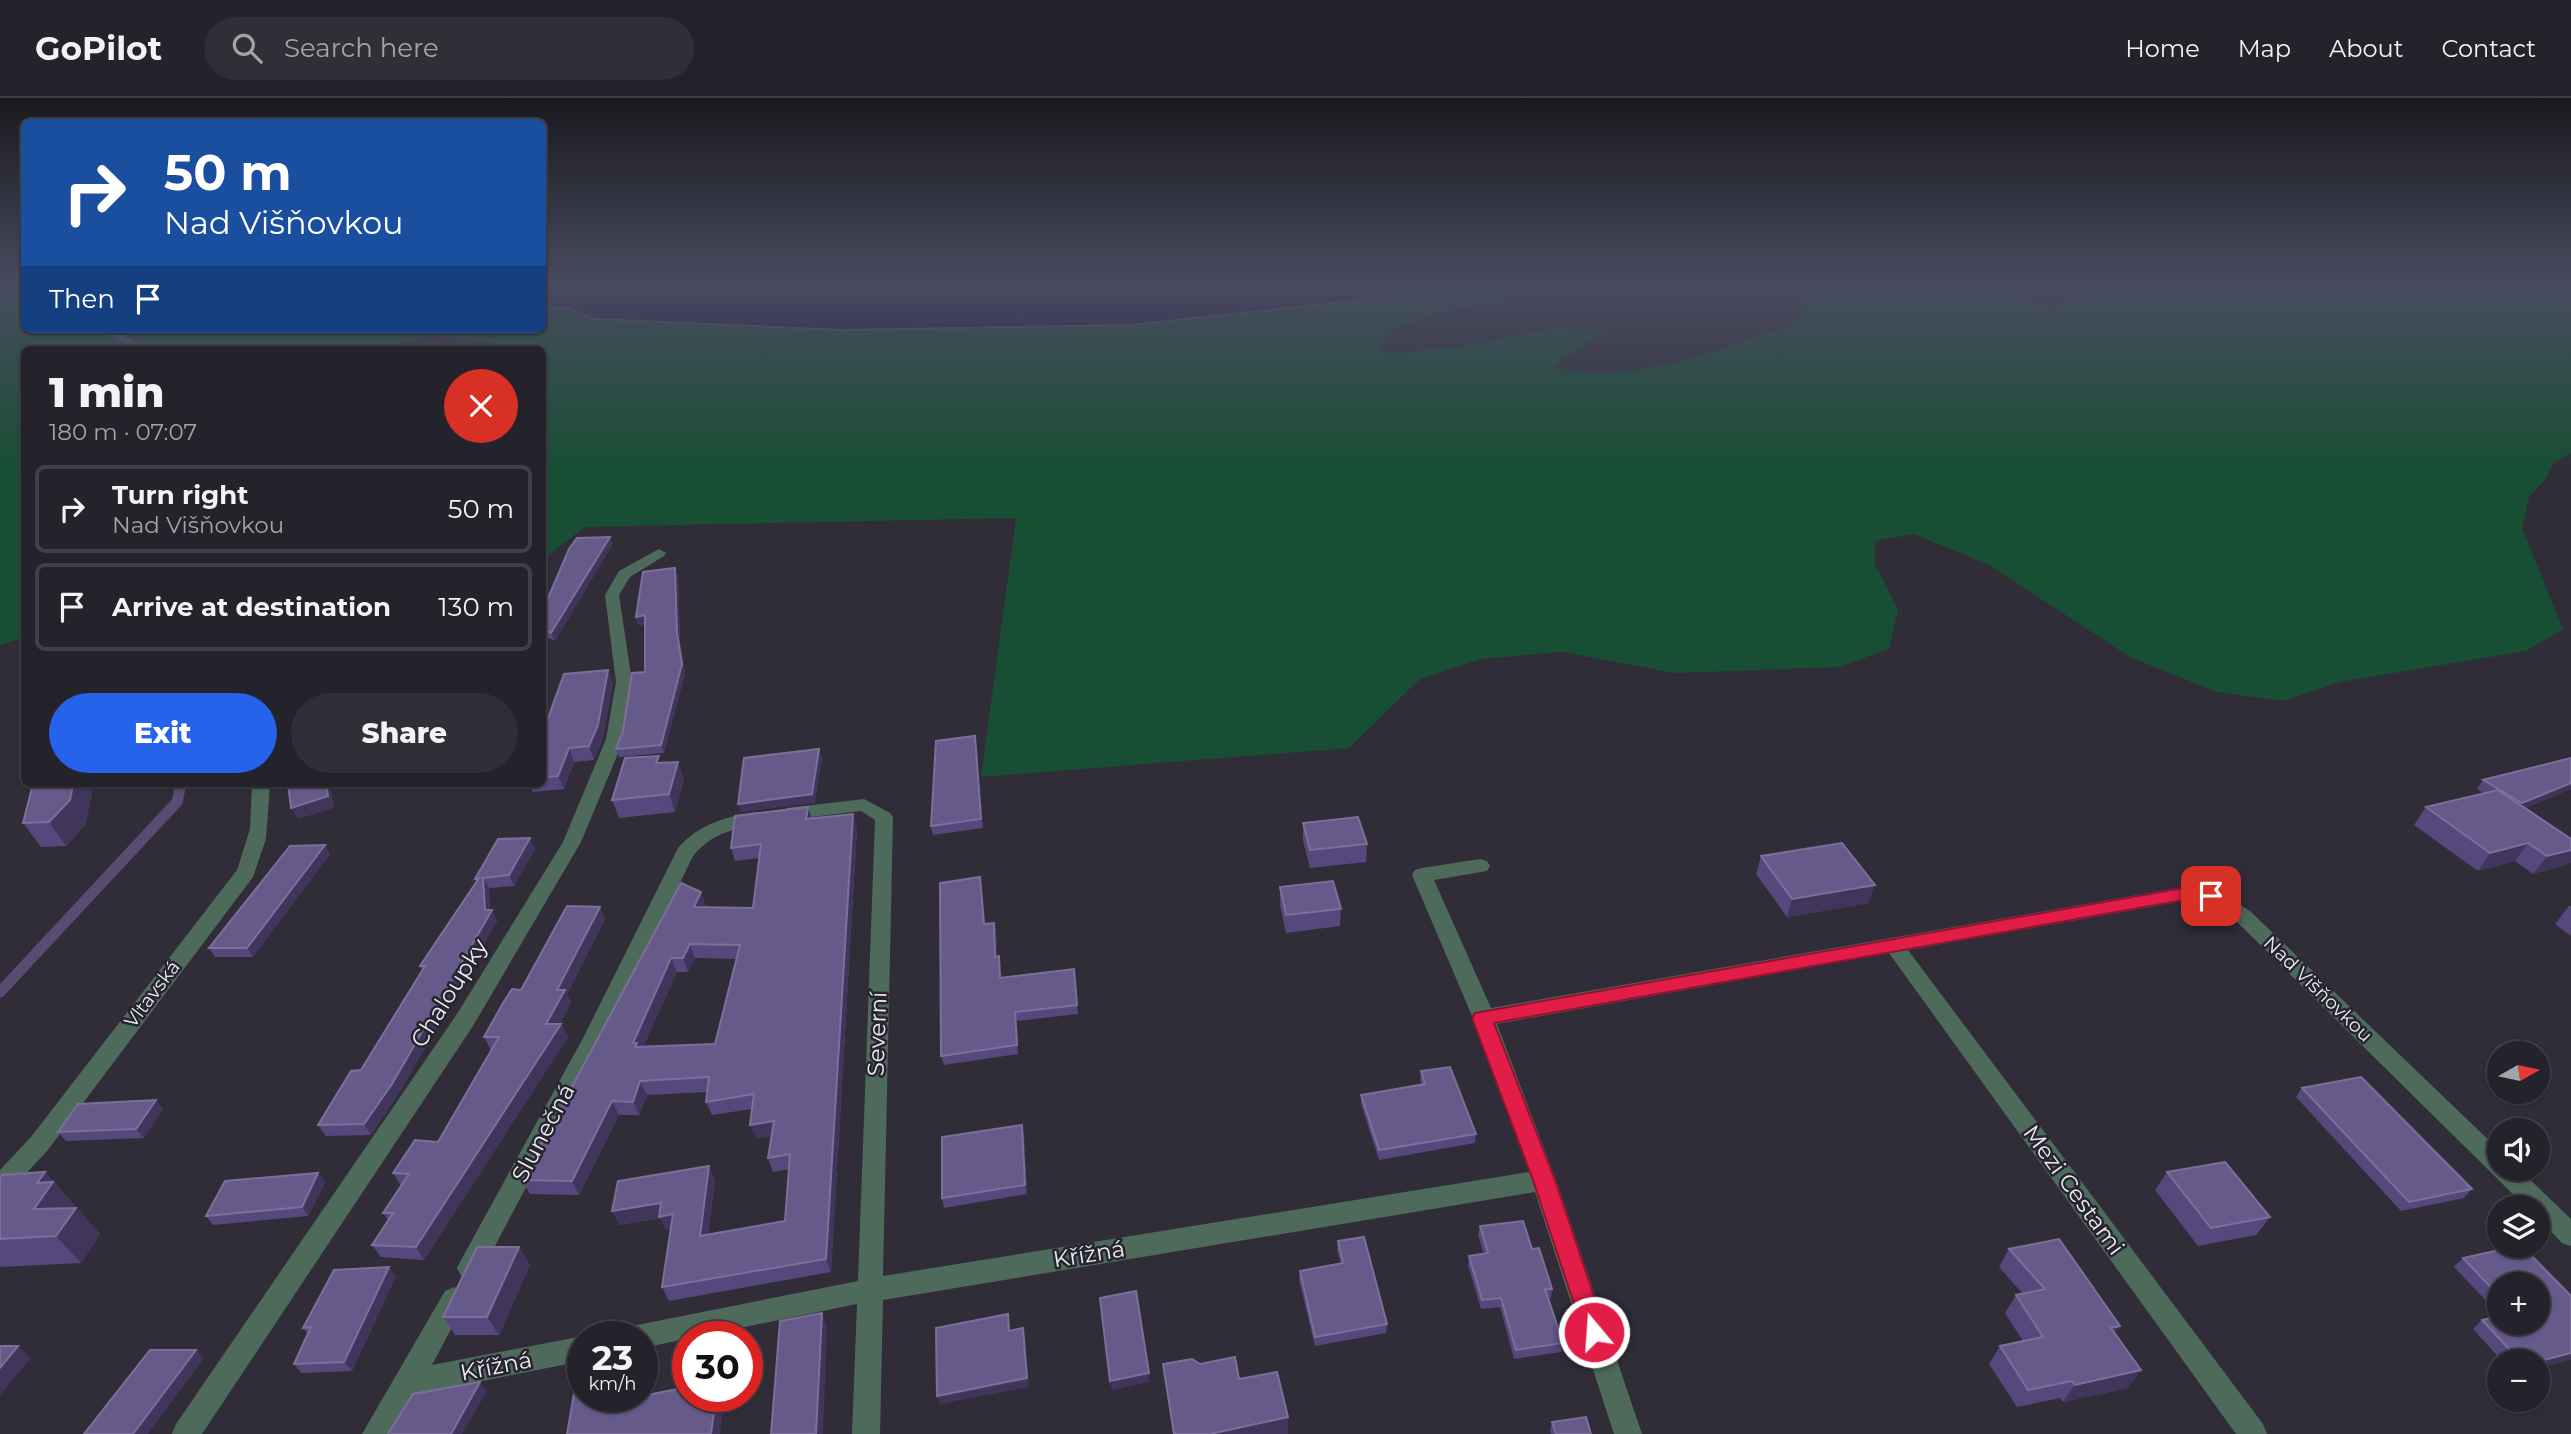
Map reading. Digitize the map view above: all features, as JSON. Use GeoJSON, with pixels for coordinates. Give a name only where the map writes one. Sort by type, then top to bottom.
{"type":"FeatureCollection","features":[{"type":"Feature","properties":{"kind":"street","name":"Chaloupky"},"geometry":{"type":"LineString","coordinates":[[186,1434],[465,1020],[572,842],[615,739],[624,682],[612,595],[624,574],[659,553]]}},
{"type":"Feature","properties":{"kind":"street","name":"Vltavská"},"geometry":{"type":"LineString","coordinates":[[0,1186],[39,1144],[246,872],[257,849],[260,833],[261,787]]}},
{"type":"Feature","properties":{"kind":"street","name":"Severní"},"geometry":{"type":"LineString","coordinates":[[706,832],[732,821],[863,805],[884,817],[866,1434]]}},
{"type":"Feature","properties":{"kind":"street","name":"Slunečná"},"geometry":{"type":"LineString","coordinates":[[376,1434],[408,1383],[592,1042],[685,852],[696,838],[706,832]]}},
{"type":"Feature","properties":{"kind":"street"},"geometry":{"type":"LineString","coordinates":[[1480,866],[1422,875],[1455,944],[1544,1180],[1628,1434]]}},
{"type":"Feature","properties":{"kind":"street","name":"Nad Višňovkou"},"geometry":{"type":"LineString","coordinates":[[1482,1018],[2189,893],[2211,896],[2243,916],[2487,1153]]}},
{"type":"Feature","properties":{"kind":"street","name":"Mezi Cestami"},"geometry":{"type":"LineString","coordinates":[[1895,947],[2253,1434]]}},
{"type":"Feature","properties":{"kind":"street","name":"Křížná"},"geometry":{"type":"LineString","coordinates":[[658,1333],[870,1290],[1544,1180]]}},
{"type":"Feature","properties":{"kind":"street"},"geometry":{"type":"LineString","coordinates":[[2515,1181],[2571,1235]]}},
{"type":"Feature","properties":{"kind":"street","name":"Křížná"},"geometry":{"type":"LineString","coordinates":[[408,1383],[567,1351]]}},
{"type":"Feature","properties":{"kind":"green space"},"geometry":{"type":"Polygon","coordinates":[[[0,348],[21,348],[21,639],[0,645],[0,348]]]}},
{"type":"Feature","properties":{"kind":"green space"},"geometry":{"type":"Polygon","coordinates":[[[546,348],[1380,348],[1390,354],[1440,348],[1579,348],[1553,367],[1581,372],[1612,372],[1676,362],[1722,348],[2571,348],[2571,453],[2554,462],[2545,480],[2529,497],[2522,528],[2563,629],[2526,651],[2340,682],[2283,701],[2217,692],[2130,657],[1989,565],[1914,534],[1875,541],[1875,564],[1898,610],[1889,649],[1839,667],[1675,673],[1562,652],[1482,659],[1420,679],[1349,748],[981,777],[1016,518],[585,527],[546,557],[546,348]]]}},
{"type":"Feature","properties":{"kind":"building"},"geometry":{"type":"Polygon","coordinates":[[[610,537],[551,633],[546,630],[546,603],[569,549],[577,538],[610,537]]]}},
{"type":"Feature","properties":{"kind":"building"},"geometry":{"type":"Polygon","coordinates":[[[675,568],[677,633],[682,664],[661,745],[616,749],[623,731],[632,673],[645,672],[645,615],[636,617],[643,572],[675,568]]]}},
{"type":"Feature","properties":{"kind":"building"},"geometry":{"type":"Polygon","coordinates":[[[608,670],[598,725],[589,746],[569,748],[558,776],[546,777],[546,724],[564,674],[608,670]]]}},
{"type":"Feature","properties":{"kind":"building"},"geometry":{"type":"Polygon","coordinates":[[[975,736],[981,819],[931,826],[936,741],[975,736]]]}},
{"type":"Feature","properties":{"kind":"building"},"geometry":{"type":"Polygon","coordinates":[[[819,749],[812,794],[738,804],[744,758],[819,749]]]}},
{"type":"Feature","properties":{"kind":"building"},"geometry":{"type":"Polygon","coordinates":[[[659,756],[656,763],[678,762],[669,794],[612,800],[625,758],[659,756]]]}},
{"type":"Feature","properties":{"kind":"building"},"geometry":{"type":"Polygon","coordinates":[[[2571,758],[2571,783],[2522,803],[2483,780],[2571,758]]]}},
{"type":"Feature","properties":{"kind":"building"},"geometry":{"type":"Polygon","coordinates":[[[32,787],[72,787],[70,800],[49,822],[23,823],[32,787]]]}},
{"type":"Feature","properties":{"kind":"building"},"geometry":{"type":"Polygon","coordinates":[[[288,787],[326,787],[328,796],[291,808],[288,787]]]}},
{"type":"Feature","properties":{"kind":"building"},"geometry":{"type":"Polygon","coordinates":[[[2498,790],[2571,839],[2571,850],[2547,856],[2528,843],[2490,853],[2426,807],[2498,790]]]}},
{"type":"Feature","properties":{"kind":"building"},"geometry":{"type":"Polygon","coordinates":[[[808,807],[806,819],[853,814],[826,1259],[662,1287],[673,1214],[659,1217],[661,1203],[612,1211],[618,1181],[709,1166],[700,1236],[785,1221],[790,1154],[768,1158],[774,1121],[750,1125],[754,1094],[706,1102],[709,1077],[640,1081],[633,1102],[612,1101],[572,1181],[522,1180],[681,883],[701,892],[694,907],[753,908],[761,844],[731,848],[735,816],[808,807]],[[690,944],[683,958],[671,958],[633,1043],[637,1043],[635,1047],[715,1044],[740,945],[690,944]]]}},
{"type":"Feature","properties":{"kind":"building"},"geometry":{"type":"Polygon","coordinates":[[[1358,817],[1367,844],[1310,850],[1303,823],[1358,817]]]}},
{"type":"Feature","properties":{"kind":"building"},"geometry":{"type":"Polygon","coordinates":[[[530,838],[509,875],[483,878],[485,910],[492,910],[392,1084],[364,1124],[318,1125],[351,1071],[361,1070],[425,966],[420,966],[479,878],[475,879],[498,839],[530,838]]]}},
{"type":"Feature","properties":{"kind":"building"},"geometry":{"type":"Polygon","coordinates":[[[1842,843],[1875,885],[1792,899],[1761,856],[1842,843]]]}},
{"type":"Feature","properties":{"kind":"building"},"geometry":{"type":"Polygon","coordinates":[[[325,845],[247,948],[209,948],[290,846],[325,845]]]}},
{"type":"Feature","properties":{"kind":"building"},"geometry":{"type":"Polygon","coordinates":[[[980,877],[984,924],[994,923],[995,957],[999,956],[1000,978],[1074,969],[1077,1005],[1015,1012],[1017,1045],[941,1056],[940,883],[980,877]]]}},
{"type":"Feature","properties":{"kind":"building"},"geometry":{"type":"Polygon","coordinates":[[[1333,881],[1341,909],[1286,915],[1280,887],[1333,881]]]}},
{"type":"Feature","properties":{"kind":"building"},"geometry":{"type":"Polygon","coordinates":[[[567,906],[600,907],[557,990],[565,990],[546,1024],[561,1024],[416,1247],[372,1245],[393,1213],[383,1213],[409,1174],[393,1173],[415,1140],[438,1142],[499,1037],[484,1037],[512,989],[521,990],[567,906]]]}},
{"type":"Feature","properties":{"kind":"building"},"geometry":{"type":"Polygon","coordinates":[[[1450,1067],[1476,1134],[1379,1150],[1361,1095],[1425,1084],[1421,1071],[1450,1067]]]}},
{"type":"Feature","properties":{"kind":"building"},"geometry":{"type":"Polygon","coordinates":[[[2361,1077],[2472,1189],[2409,1202],[2302,1088],[2361,1077]]]}},
{"type":"Feature","properties":{"kind":"building"},"geometry":{"type":"Polygon","coordinates":[[[156,1100],[136,1129],[58,1132],[78,1104],[156,1100]]]}},
{"type":"Feature","properties":{"kind":"building"},"geometry":{"type":"Polygon","coordinates":[[[1022,1125],[1025,1185],[942,1198],[942,1137],[1022,1125]]]}},
{"type":"Feature","properties":{"kind":"building"},"geometry":{"type":"Polygon","coordinates":[[[2225,1162],[2270,1217],[2211,1228],[2167,1172],[2225,1162]]]}},
{"type":"Feature","properties":{"kind":"building"},"geometry":{"type":"Polygon","coordinates":[[[45,1172],[37,1183],[53,1182],[34,1209],[76,1208],[56,1236],[0,1239],[2,1175],[45,1172]]]}},
{"type":"Feature","properties":{"kind":"building"},"geometry":{"type":"Polygon","coordinates":[[[318,1173],[302,1207],[206,1216],[225,1181],[318,1173]]]}},
{"type":"Feature","properties":{"kind":"building"},"geometry":{"type":"Polygon","coordinates":[[[1523,1221],[1532,1249],[1539,1248],[1552,1289],[1545,1289],[1563,1343],[1516,1350],[1501,1298],[1482,1300],[1469,1256],[1488,1253],[1480,1226],[1523,1221]]]}},
{"type":"Feature","properties":{"kind":"building"},"geometry":{"type":"Polygon","coordinates":[[[1364,1237],[1387,1324],[1315,1337],[1300,1271],[1343,1263],[1338,1241],[1364,1237]]]}},
{"type":"Feature","properties":{"kind":"building"},"geometry":{"type":"Polygon","coordinates":[[[2059,1239],[2120,1326],[2111,1328],[2141,1370],[2075,1385],[2072,1381],[2028,1390],[2000,1346],[2043,1337],[2016,1295],[2045,1289],[2009,1249],[2059,1239]]]}},
{"type":"Feature","properties":{"kind":"building"},"geometry":{"type":"Polygon","coordinates":[[[477,1247],[519,1247],[487,1317],[443,1317],[477,1247]]]}},
{"type":"Feature","properties":{"kind":"building"},"geometry":{"type":"Polygon","coordinates":[[[2487,1253],[2487,1258],[2534,1258],[2547,1272],[2487,1272],[2487,1283],[2463,1258],[2487,1253]]]}},
{"type":"Feature","properties":{"kind":"building"},"geometry":{"type":"Polygon","coordinates":[[[389,1267],[344,1362],[294,1364],[311,1327],[303,1328],[334,1270],[389,1267]]]}},
{"type":"Feature","properties":{"kind":"building"},"geometry":{"type":"Polygon","coordinates":[[[2550,1275],[2571,1296],[2571,1353],[2550,1358],[2550,1349],[2509,1349],[2496,1335],[2550,1335],[2550,1275]]]}},
{"type":"Feature","properties":{"kind":"building"},"geometry":{"type":"Polygon","coordinates":[[[1136,1291],[1149,1373],[1110,1381],[1100,1298],[1136,1291]]]}},
{"type":"Feature","properties":{"kind":"building"},"geometry":{"type":"Polygon","coordinates":[[[822,1313],[816,1434],[771,1434],[780,1321],[822,1313]]]}},
{"type":"Feature","properties":{"kind":"building"},"geometry":{"type":"Polygon","coordinates":[[[1008,1314],[1009,1331],[1023,1328],[1027,1378],[937,1396],[936,1328],[1008,1314]]]}},
{"type":"Feature","properties":{"kind":"building"},"geometry":{"type":"Polygon","coordinates":[[[0,1346],[18,1346],[0,1368],[0,1346]]]}},
{"type":"Feature","properties":{"kind":"building"},"geometry":{"type":"Polygon","coordinates":[[[150,1350],[196,1350],[133,1434],[84,1434],[150,1350]]]}},
{"type":"Feature","properties":{"kind":"building"},"geometry":{"type":"Polygon","coordinates":[[[1235,1357],[1239,1379],[1277,1372],[1288,1417],[1210,1434],[1174,1434],[1163,1364],[1192,1359],[1200,1364],[1235,1357]]]}},
{"type":"Feature","properties":{"kind":"building"},"geometry":{"type":"Polygon","coordinates":[[[480,1382],[451,1434],[388,1434],[413,1394],[480,1382]]]}},
{"type":"Feature","properties":{"kind":"building"},"geometry":{"type":"Polygon","coordinates":[[[672,1390],[672,1412],[714,1412],[711,1434],[567,1434],[571,1412],[658,1412],[658,1393],[672,1390]]]}},
{"type":"Feature","properties":{"kind":"building"},"geometry":{"type":"Polygon","coordinates":[[[1586,1417],[1591,1434],[1556,1434],[1552,1422],[1586,1417]]]}},
{"type":"Feature","properties":{"kind":"waterway"},"geometry":{"type":"LineString","coordinates":[[0,992],[177,802],[180,787]]}},
{"type":"Feature","properties":{"kind":"route"},"geometry":{"type":"LineString","coordinates":[[1594,1332],[1544,1180],[1482,1018],[2189,893],[2211,896]]}}]}
